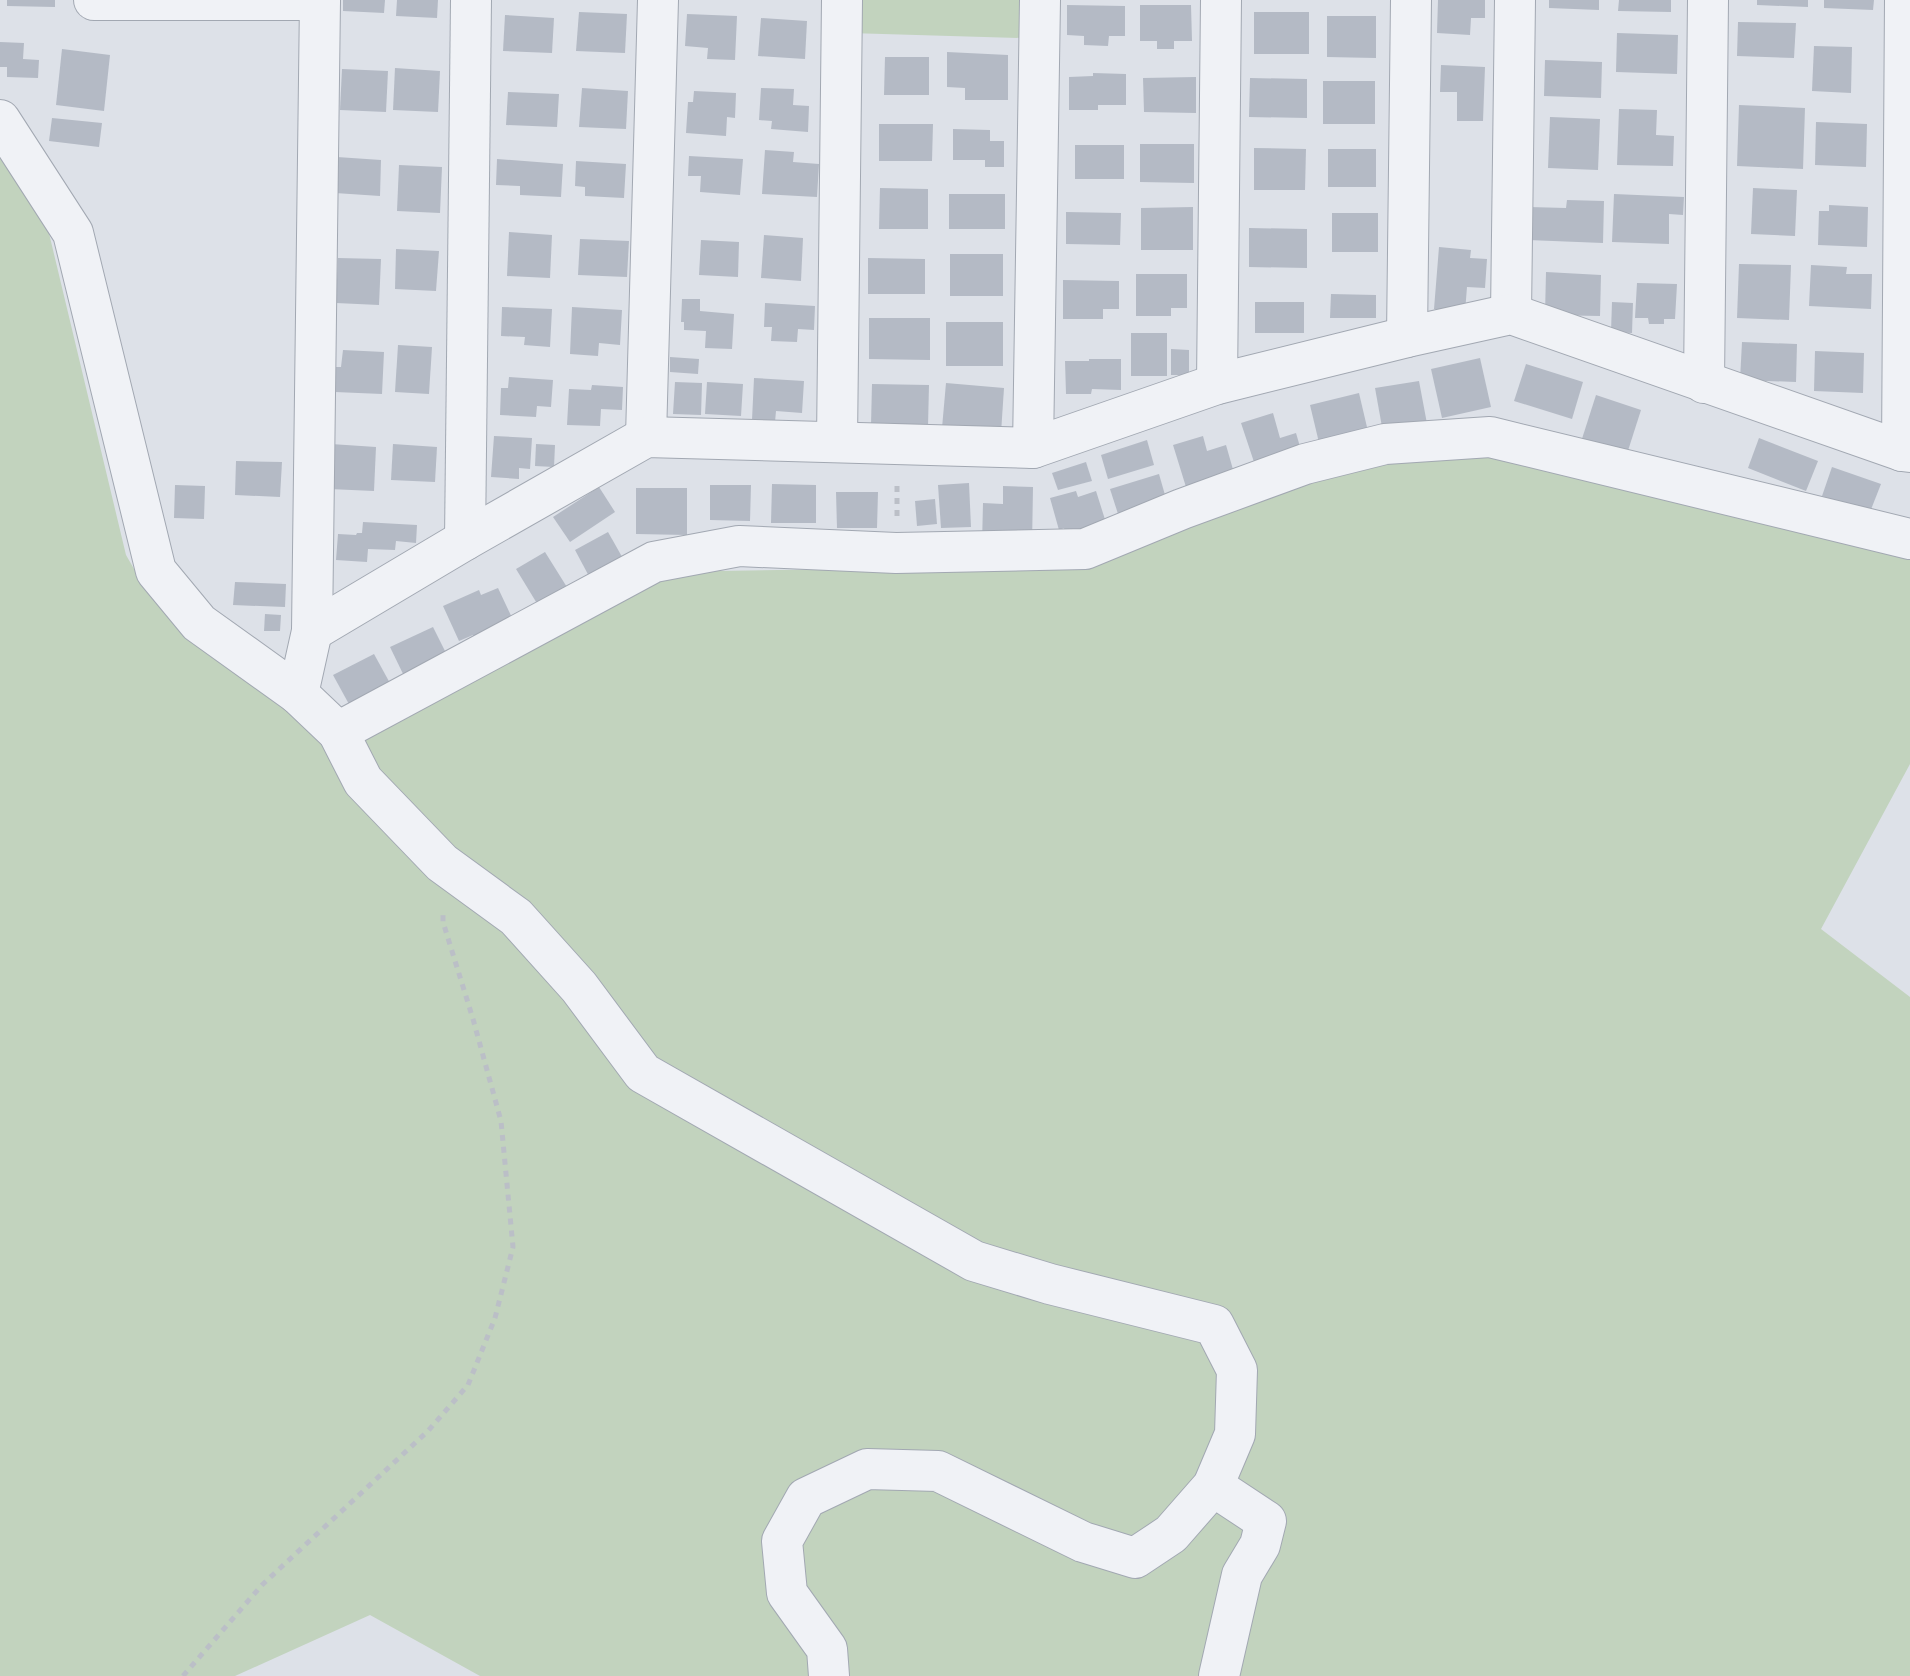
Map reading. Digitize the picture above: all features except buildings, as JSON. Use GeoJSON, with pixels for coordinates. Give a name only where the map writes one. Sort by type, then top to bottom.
{"type":"FeatureCollection","features":[{"type":"Feature","properties":{"kind":"street"},"geometry":{"type":"LineString","coordinates":[[94,0],[320,0],[312,631],[298,694]]}},
{"type":"Feature","properties":{"kind":"street"},"geometry":{"type":"LineString","coordinates":[[465,540],[471,0]]}},
{"type":"Feature","properties":{"kind":"street"},"geometry":{"type":"LineString","coordinates":[[646,437],[658,0]]}},
{"type":"Feature","properties":{"kind":"street"},"geometry":{"type":"LineString","coordinates":[[837,441],[842,0]]}},
{"type":"Feature","properties":{"kind":"street"},"geometry":{"type":"LineString","coordinates":[[1033,448],[1040,0]]}},
{"type":"Feature","properties":{"kind":"street"},"geometry":{"type":"LineString","coordinates":[[1217,384],[1221,0]]}},
{"type":"Feature","properties":{"kind":"street"},"geometry":{"type":"LineString","coordinates":[[1407,337],[1411,0]]}},
{"type":"Feature","properties":{"kind":"street"},"geometry":{"type":"LineString","coordinates":[[1511,314],[1515,0]]}},
{"type":"Feature","properties":{"kind":"street"},"geometry":{"type":"LineString","coordinates":[[1704,383],[1708,0]]}},
{"type":"Feature","properties":{"kind":"street"},"geometry":{"type":"LineString","coordinates":[[312,631],[646,437],[1033,448],[1217,384],[1511,314],[1906,452],[1905,0]]}},
{"type":"Feature","properties":{"kind":"street"},"geometry":{"type":"LineString","coordinates":[[0,120],[73,233],[156,571],[199,623],[298,694],[338,732],[363,781],[442,863],[516,917],[579,987],[643,1073],[974,1261],[1050,1284],[1214,1325],[1237,1370],[1235,1434],[1213,1486],[1171,1534],[1135,1558],[1083,1542],[938,1471],[867,1469],[806,1498],[782,1541],[787,1593],[827,1649],[829,1676]]}},
{"type":"Feature","properties":{"kind":"street"},"geometry":{"type":"LineString","coordinates":[[338,732],[654,562],[739,546],[896,553],[1085,549],[1305,464],[1385,444],[1490,437],[1910,539]]}},
{"type":"Feature","properties":{"kind":"street"},"geometry":{"type":"LineString","coordinates":[[1213,1486],[1266,1521],[1260,1545],[1242,1575],[1219,1676]]}},
{"type":"Feature","properties":{"kind":"path"},"geometry":{"type":"LineString","coordinates":[[896,553],[897,443]]}},
{"type":"Feature","properties":{"kind":"path"},"geometry":{"type":"LineString","coordinates":[[183,1676],[262,1585],[428,1431],[468,1385],[495,1318],[513,1247],[501,1121],[443,922],[442,863]]}},
{"type":"Feature","properties":{"kind":"green space"},"geometry":{"type":"Polygon","coordinates":[[[850,0],[1023,0],[1022,38],[849,33],[850,0]]]}},
{"type":"Feature","properties":{"kind":"green space"},"geometry":{"type":"Polygon","coordinates":[[[0,145],[48,229],[126,555],[145,588],[336,744],[653,572],[1096,565],[1306,482],[1413,453],[1508,451],[1910,556],[1910,764],[1821,929],[1910,997],[1910,1676],[480,1676],[370,1615],[235,1676],[0,1676],[0,145]]]}}]}
